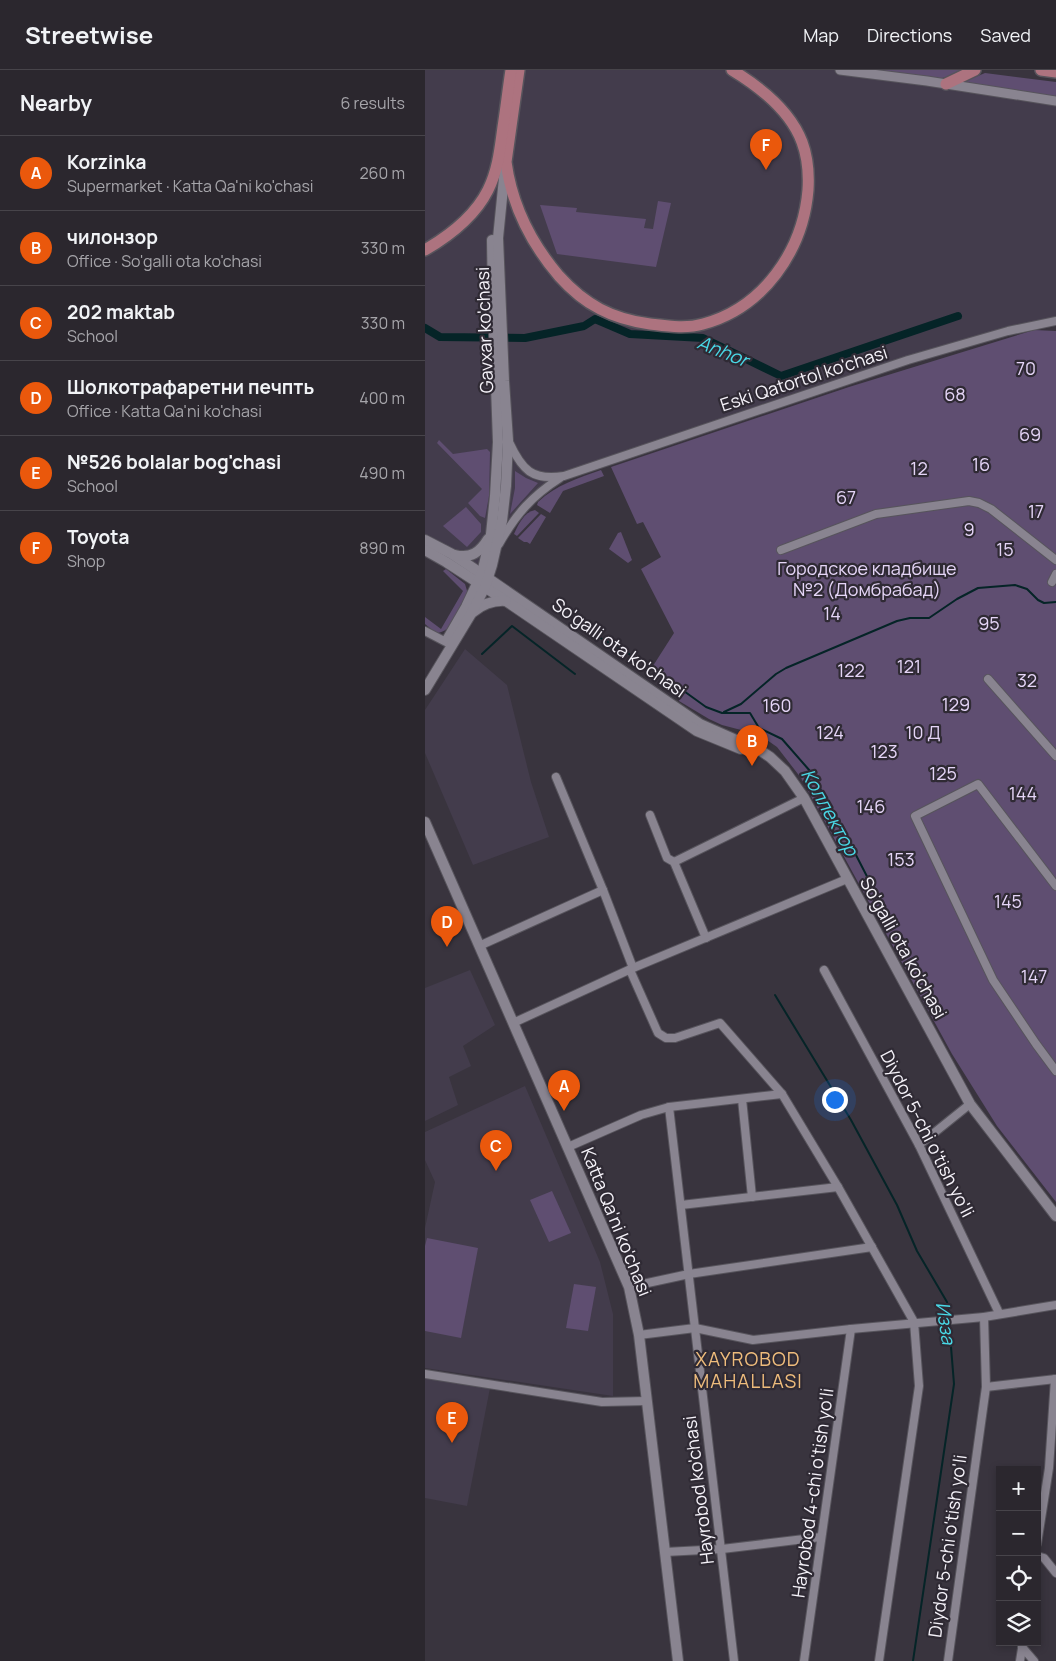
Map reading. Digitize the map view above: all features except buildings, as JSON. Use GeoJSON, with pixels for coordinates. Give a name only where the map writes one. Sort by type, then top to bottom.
{"type":"FeatureCollection","features":[{"type":"Feature","properties":{"kind":"main road","name":"Gavxar ko'chasi"},"geometry":{"type":"LineString","coordinates":[[483,580],[491,534],[498,442],[499,238],[503,160],[511,70]]}},
{"type":"Feature","properties":{"kind":"main road","name":"Gavxar ko'chasi"},"geometry":{"type":"LineString","coordinates":[[507,127],[519,70]]}},
{"type":"Feature","properties":{"kind":"main road"},"geometry":{"type":"LineString","coordinates":[[503,160],[516,204],[529,235],[543,256],[568,286],[592,305],[620,319],[662,325],[701,325],[719,319],[733,313],[759,293],[783,265],[800,230],[807,199],[809,176],[807,157],[802,140],[791,122],[766,93],[732,70]]}},
{"type":"Feature","properties":{"kind":"main road"},"geometry":{"type":"LineString","coordinates":[[947,84],[975,70]]}},
{"type":"Feature","properties":{"kind":"main road"},"geometry":{"type":"LineString","coordinates":[[1041,70],[1056,72]]}},
{"type":"Feature","properties":{"kind":"main road"},"geometry":{"type":"LineString","coordinates":[[425,250],[456,228],[478,206],[489,190],[503,160]]}},
{"type":"Feature","properties":{"kind":"main road","name":"Gavxar ko'chasi"},"geometry":{"type":"LineString","coordinates":[[483,580],[496,550],[505,495],[508,440],[504,381],[499,346]]}},
{"type":"Feature","properties":{"kind":"main road"},"geometry":{"type":"LineString","coordinates":[[452,554],[464,557],[474,554],[484,546],[491,534]]}},
{"type":"Feature","properties":{"kind":"main road","name":"So'galli ota ko'chasi"},"geometry":{"type":"LineString","coordinates":[[425,540],[452,554],[507,601],[697,731],[762,759],[781,776],[801,800]]}},
{"type":"Feature","properties":{"kind":"main road","name":"So'galli ota ko'chasi"},"geometry":{"type":"LineString","coordinates":[[425,550],[483,580],[700,724],[761,750],[770,756],[788,775],[967,1106],[1056,1224]]}},
{"type":"Feature","properties":{"kind":"main road"},"geometry":{"type":"LineString","coordinates":[[425,690],[471,614],[483,580]]}},
{"type":"Feature","properties":{"kind":"main road"},"geometry":{"type":"LineString","coordinates":[[425,678],[483,580]]}},
{"type":"Feature","properties":{"kind":"main road"},"geometry":{"type":"LineString","coordinates":[[471,614],[488,603],[507,601]]}},
{"type":"Feature","properties":{"kind":"main road","name":"Katta Qa'ni ko'chasi"},"geometry":{"type":"LineString","coordinates":[[425,822],[629,1287],[639,1335],[678,1661]]}},
{"type":"Feature","properties":{"kind":"main road","name":"So'galli ota ko'chasi"},"geometry":{"type":"LineString","coordinates":[[967,1106],[1056,1216]]}},
{"type":"Feature","properties":{"kind":"street"},"geometry":{"type":"LineString","coordinates":[[840,70],[1056,101]]}},
{"type":"Feature","properties":{"kind":"street","name":"Eski Qatortol ko'chasi"},"geometry":{"type":"LineString","coordinates":[[496,550],[512,521],[528,502],[550,484],[564,476],[900,363],[1008,331],[1056,322]]}},
{"type":"Feature","properties":{"kind":"street","name":"Eski Qatortol ko'chasi"},"geometry":{"type":"LineString","coordinates":[[508,440],[518,460],[529,472],[545,478],[564,476]]}},
{"type":"Feature","properties":{"kind":"street"},"geometry":{"type":"LineString","coordinates":[[781,550],[876,514],[969,501],[979,503],[991,509],[1056,560]]}},
{"type":"Feature","properties":{"kind":"street"},"geometry":{"type":"LineString","coordinates":[[425,631],[446,642]]}},
{"type":"Feature","properties":{"kind":"street"},"geometry":{"type":"LineString","coordinates":[[988,679],[1056,756]]}},
{"type":"Feature","properties":{"kind":"street"},"geometry":{"type":"LineString","coordinates":[[556,777],[603,890],[631,969],[658,1033],[667,1038],[675,1038],[720,1023],[782,1094],[838,1187],[915,1322],[919,1386],[879,1661]]}},
{"type":"Feature","properties":{"kind":"street"},"geometry":{"type":"LineString","coordinates":[[1056,886],[978,784],[915,816],[993,980],[1056,1071]]}},
{"type":"Feature","properties":{"kind":"street"},"geometry":{"type":"LineString","coordinates":[[674,862],[801,800]]}},
{"type":"Feature","properties":{"kind":"street"},"geometry":{"type":"LineString","coordinates":[[650,815],[667,858],[674,862],[707,938]]}},
{"type":"Feature","properties":{"kind":"street"},"geometry":{"type":"LineString","coordinates":[[513,1023],[631,969],[844,881]]}},
{"type":"Feature","properties":{"kind":"street"},"geometry":{"type":"LineString","coordinates":[[479,946],[603,890]]}},
{"type":"Feature","properties":{"kind":"street","name":"Diydor 5-chi o'tish yo'li"},"geometry":{"type":"LineString","coordinates":[[824,970],[919,1145],[999,1313]]}},
{"type":"Feature","properties":{"kind":"street"},"geometry":{"type":"LineString","coordinates":[[568,1147],[641,1115],[669,1107],[782,1094]]}},
{"type":"Feature","properties":{"kind":"street"},"geometry":{"type":"LineString","coordinates":[[742,1100],[752,1197]]}},
{"type":"Feature","properties":{"kind":"street"},"geometry":{"type":"LineString","coordinates":[[919,1145],[967,1106]]}},
{"type":"Feature","properties":{"kind":"street","name":"Hayrobod ko'chasi"},"geometry":{"type":"LineString","coordinates":[[669,1107],[734,1661]]}},
{"type":"Feature","properties":{"kind":"street"},"geometry":{"type":"LineString","coordinates":[[681,1205],[838,1187]]}},
{"type":"Feature","properties":{"kind":"street"},"geometry":{"type":"LineString","coordinates":[[629,1287],[689,1274],[872,1247]]}},
{"type":"Feature","properties":{"kind":"street"},"geometry":{"type":"LineString","coordinates":[[639,1335],[695,1328],[753,1340],[915,1322],[984,1317],[1056,1305]]}},
{"type":"Feature","properties":{"kind":"street","name":"Diydor 5-chi o'tish yo'li"},"geometry":{"type":"LineString","coordinates":[[948,1661],[986,1387],[984,1317]]}},
{"type":"Feature","properties":{"kind":"street","name":"Hayrobod 4-chi o'tish yo'li"},"geometry":{"type":"LineString","coordinates":[[804,1661],[851,1329]]}},
{"type":"Feature","properties":{"kind":"street"},"geometry":{"type":"LineString","coordinates":[[425,1374],[602,1402],[647,1401]]}},
{"type":"Feature","properties":{"kind":"street"},"geometry":{"type":"LineString","coordinates":[[986,1387],[1056,1379],[1052,1469],[1041,1524]]}},
{"type":"Feature","properties":{"kind":"street"},"geometry":{"type":"LineString","coordinates":[[665,1552],[722,1549],[821,1537]]}},
{"type":"Feature","properties":{"kind":"street"},"geometry":{"type":"LineString","coordinates":[[1041,1557],[1044,1558],[1056,1573]]}},
{"type":"Feature","properties":{"kind":"street"},"geometry":{"type":"LineString","coordinates":[[1020,1661],[1023,1646]]}},
{"type":"Feature","properties":{"kind":"street"},"geometry":{"type":"LineString","coordinates":[[1024,1646],[1034,1661]]}},
{"type":"Feature","properties":{"kind":"shaded area"},"geometry":{"type":"Polygon","coordinates":[[[425,70],[840,70],[1056,101],[1056,321],[908,360],[550,484],[509,526],[488,578],[425,540],[425,70]]]}},
{"type":"Feature","properties":{"kind":"shaded area"},"geometry":{"type":"Polygon","coordinates":[[[465,649],[507,685],[531,782],[549,837],[473,865],[425,753],[425,710],[465,649]]]}},
{"type":"Feature","properties":{"kind":"shaded area"},"geometry":{"type":"Polygon","coordinates":[[[470,970],[495,1025],[463,1046],[471,1066],[449,1077],[458,1105],[425,1121],[425,988],[470,970]]]}},
{"type":"Feature","properties":{"kind":"shaded area"},"geometry":{"type":"Polygon","coordinates":[[[525,1086],[600,1262],[613,1314],[613,1396],[425,1368],[425,1228],[435,1182],[425,1160],[425,1132],[525,1086]]]}},
{"type":"Feature","properties":{"kind":"shaded area"},"geometry":{"type":"Polygon","coordinates":[[[425,1376],[490,1388],[467,1506],[425,1498],[425,1376]]]}},
{"type":"Feature","properties":{"kind":"green space"},"geometry":{"type":"Polygon","coordinates":[[[873,70],[962,70],[956,75],[938,79],[873,70]]]}},
{"type":"Feature","properties":{"kind":"green space"},"geometry":{"type":"Polygon","coordinates":[[[985,73],[1056,82],[1056,97],[967,84],[966,81],[985,73]]]}},
{"type":"Feature","properties":{"kind":"green space"},"geometry":{"type":"Polygon","coordinates":[[[658,201],[671,203],[656,267],[557,254],[540,205],[577,208],[576,212],[646,219],[644,228],[653,229],[658,201]]]}},
{"type":"Feature","properties":{"kind":"green space","name":"Городское кладбище №2 (Домбрабад)"},"geometry":{"type":"Polygon","coordinates":[[[1034,330],[1056,331],[1056,1202],[997,1126],[952,1054],[801,778],[777,747],[760,735],[722,725],[679,701],[682,692],[651,669],[674,633],[641,569],[661,557],[643,522],[637,524],[611,467],[849,387],[1034,330]]]}},
{"type":"Feature","properties":{"kind":"green space"},"geometry":{"type":"Polygon","coordinates":[[[439,440],[453,454],[487,449],[490,452],[489,496],[485,518],[480,516],[468,503],[482,489],[437,443],[439,440]]]}},
{"type":"Feature","properties":{"kind":"green space"},"geometry":{"type":"Polygon","coordinates":[[[601,470],[604,476],[563,491],[550,513],[537,505],[545,496],[560,487],[601,470]]]}},
{"type":"Feature","properties":{"kind":"green space"},"geometry":{"type":"Polygon","coordinates":[[[515,471],[538,483],[510,514],[515,488],[515,471]]]}},
{"type":"Feature","properties":{"kind":"green space"},"geometry":{"type":"Polygon","coordinates":[[[466,507],[481,524],[481,532],[467,547],[443,526],[466,507]]]}},
{"type":"Feature","properties":{"kind":"green space"},"geometry":{"type":"Polygon","coordinates":[[[535,510],[539,513],[517,536],[514,534],[525,516],[535,510]]]}},
{"type":"Feature","properties":{"kind":"green space"},"geometry":{"type":"Polygon","coordinates":[[[541,514],[546,517],[530,544],[518,538],[541,514]]]}},
{"type":"Feature","properties":{"kind":"green space"},"geometry":{"type":"Polygon","coordinates":[[[621,532],[632,560],[628,563],[609,549],[618,533],[621,532]]]}},
{"type":"Feature","properties":{"kind":"green space"},"geometry":{"type":"Polygon","coordinates":[[[446,569],[465,584],[468,594],[452,624],[442,632],[436,633],[425,624],[425,617],[441,629],[463,591],[443,571],[446,569]]]}},
{"type":"Feature","properties":{"kind":"green space"},"geometry":{"type":"Polygon","coordinates":[[[552,1191],[571,1233],[549,1242],[530,1200],[552,1191]]]}},
{"type":"Feature","properties":{"kind":"green space"},"geometry":{"type":"Polygon","coordinates":[[[427,1238],[478,1248],[461,1338],[425,1331],[425,1246],[427,1238]]]}},
{"type":"Feature","properties":{"kind":"green space"},"geometry":{"type":"Polygon","coordinates":[[[574,1284],[596,1287],[588,1331],[566,1328],[574,1284]]]}},
{"type":"Feature","properties":{"kind":"waterway","name":"Anhor"},"geometry":{"type":"LineString","coordinates":[[425,328],[440,337],[525,338],[584,326],[595,319],[630,334],[703,338],[781,376],[958,316]]}},
{"type":"Feature","properties":{"kind":"waterway","name":"Коллектор"},"geometry":{"type":"LineString","coordinates":[[724,712],[741,704],[776,674],[786,668],[897,621],[910,618],[929,618],[957,599],[978,588],[1015,585],[1027,589],[1044,603],[1056,602]]}},
{"type":"Feature","properties":{"kind":"waterway","name":"Коллектор"},"geometry":{"type":"LineString","coordinates":[[482,654],[512,626],[575,674]]}},
{"type":"Feature","properties":{"kind":"waterway","name":"Коллектор"},"geometry":{"type":"LineString","coordinates":[[597,636],[645,663],[706,707],[722,713],[750,713],[759,728],[782,739],[810,771],[840,824],[892,925]]}},
{"type":"Feature","properties":{"kind":"waterway","name":"Изза"},"geometry":{"type":"LineString","coordinates":[[775,995],[851,1120],[897,1205],[917,1251],[947,1302],[949,1317]]}},
{"type":"Feature","properties":{"kind":"waterway","name":"Изза"},"geometry":{"type":"LineString","coordinates":[[913,1661],[954,1384],[949,1322]]}},
{"type":"Feature","properties":{"kind":"place","name":"Toyota"},"geometry":{"type":"Point","coordinates":[766,170]}},
{"type":"Feature","properties":{"kind":"place","name":"чилонзор"},"geometry":{"type":"Point","coordinates":[752,766]}},
{"type":"Feature","properties":{"kind":"place","name":"Шолкотрафаретни печпть"},"geometry":{"type":"Point","coordinates":[447,947]}},
{"type":"Feature","properties":{"kind":"place","name":"Korzinka"},"geometry":{"type":"Point","coordinates":[564,1111]}},
{"type":"Feature","properties":{"kind":"place","name":"202 maktab"},"geometry":{"type":"Point","coordinates":[496,1171]}},
{"type":"Feature","properties":{"kind":"place","name":"№526 bolalar bog'chasi"},"geometry":{"type":"Point","coordinates":[452,1443]}},
{"type":"Feature","properties":{"kind":"district","name":"XAYROBOD MAHALLASI"},"geometry":{"type":"Point","coordinates":[748,1370]}},
{"type":"Feature","properties":{"kind":"park label","name":"70"},"geometry":{"type":"Point","coordinates":[1026,369]}},
{"type":"Feature","properties":{"kind":"park label","name":"68"},"geometry":{"type":"Point","coordinates":[955,395]}},
{"type":"Feature","properties":{"kind":"park label","name":"69"},"geometry":{"type":"Point","coordinates":[1030,435]}},
{"type":"Feature","properties":{"kind":"park label","name":"16"},"geometry":{"type":"Point","coordinates":[981,465]}},
{"type":"Feature","properties":{"kind":"park label","name":"12"},"geometry":{"type":"Point","coordinates":[919,469]}},
{"type":"Feature","properties":{"kind":"park label","name":"67"},"geometry":{"type":"Point","coordinates":[846,498]}},
{"type":"Feature","properties":{"kind":"park label","name":"17"},"geometry":{"type":"Point","coordinates":[1036,512]}},
{"type":"Feature","properties":{"kind":"park label","name":"9"},"geometry":{"type":"Point","coordinates":[969,530]}},
{"type":"Feature","properties":{"kind":"park label","name":"15"},"geometry":{"type":"Point","coordinates":[1005,550]}},
{"type":"Feature","properties":{"kind":"park label","name":"14"},"geometry":{"type":"Point","coordinates":[832,614]}},
{"type":"Feature","properties":{"kind":"park label","name":"95"},"geometry":{"type":"Point","coordinates":[989,624]}},
{"type":"Feature","properties":{"kind":"park label","name":"121"},"geometry":{"type":"Point","coordinates":[909,667]}},
{"type":"Feature","properties":{"kind":"park label","name":"122"},"geometry":{"type":"Point","coordinates":[851,671]}},
{"type":"Feature","properties":{"kind":"park label","name":"32"},"geometry":{"type":"Point","coordinates":[1027,681]}},
{"type":"Feature","properties":{"kind":"park label","name":"129"},"geometry":{"type":"Point","coordinates":[956,705]}},
{"type":"Feature","properties":{"kind":"park label","name":"160"},"geometry":{"type":"Point","coordinates":[777,706]}},
{"type":"Feature","properties":{"kind":"park label","name":"124"},"geometry":{"type":"Point","coordinates":[830,733]}},
{"type":"Feature","properties":{"kind":"park label","name":"10 Д"},"geometry":{"type":"Point","coordinates":[923,733]}},
{"type":"Feature","properties":{"kind":"park label","name":"123"},"geometry":{"type":"Point","coordinates":[884,752]}},
{"type":"Feature","properties":{"kind":"park label","name":"125"},"geometry":{"type":"Point","coordinates":[943,774]}},
{"type":"Feature","properties":{"kind":"park label","name":"144"},"geometry":{"type":"Point","coordinates":[1023,794]}},
{"type":"Feature","properties":{"kind":"park label","name":"146"},"geometry":{"type":"Point","coordinates":[871,807]}},
{"type":"Feature","properties":{"kind":"park label","name":"153"},"geometry":{"type":"Point","coordinates":[901,860]}},
{"type":"Feature","properties":{"kind":"park label","name":"145"},"geometry":{"type":"Point","coordinates":[1008,902]}},
{"type":"Feature","properties":{"kind":"park label","name":"147"},"geometry":{"type":"Point","coordinates":[1034,977]}}]}
